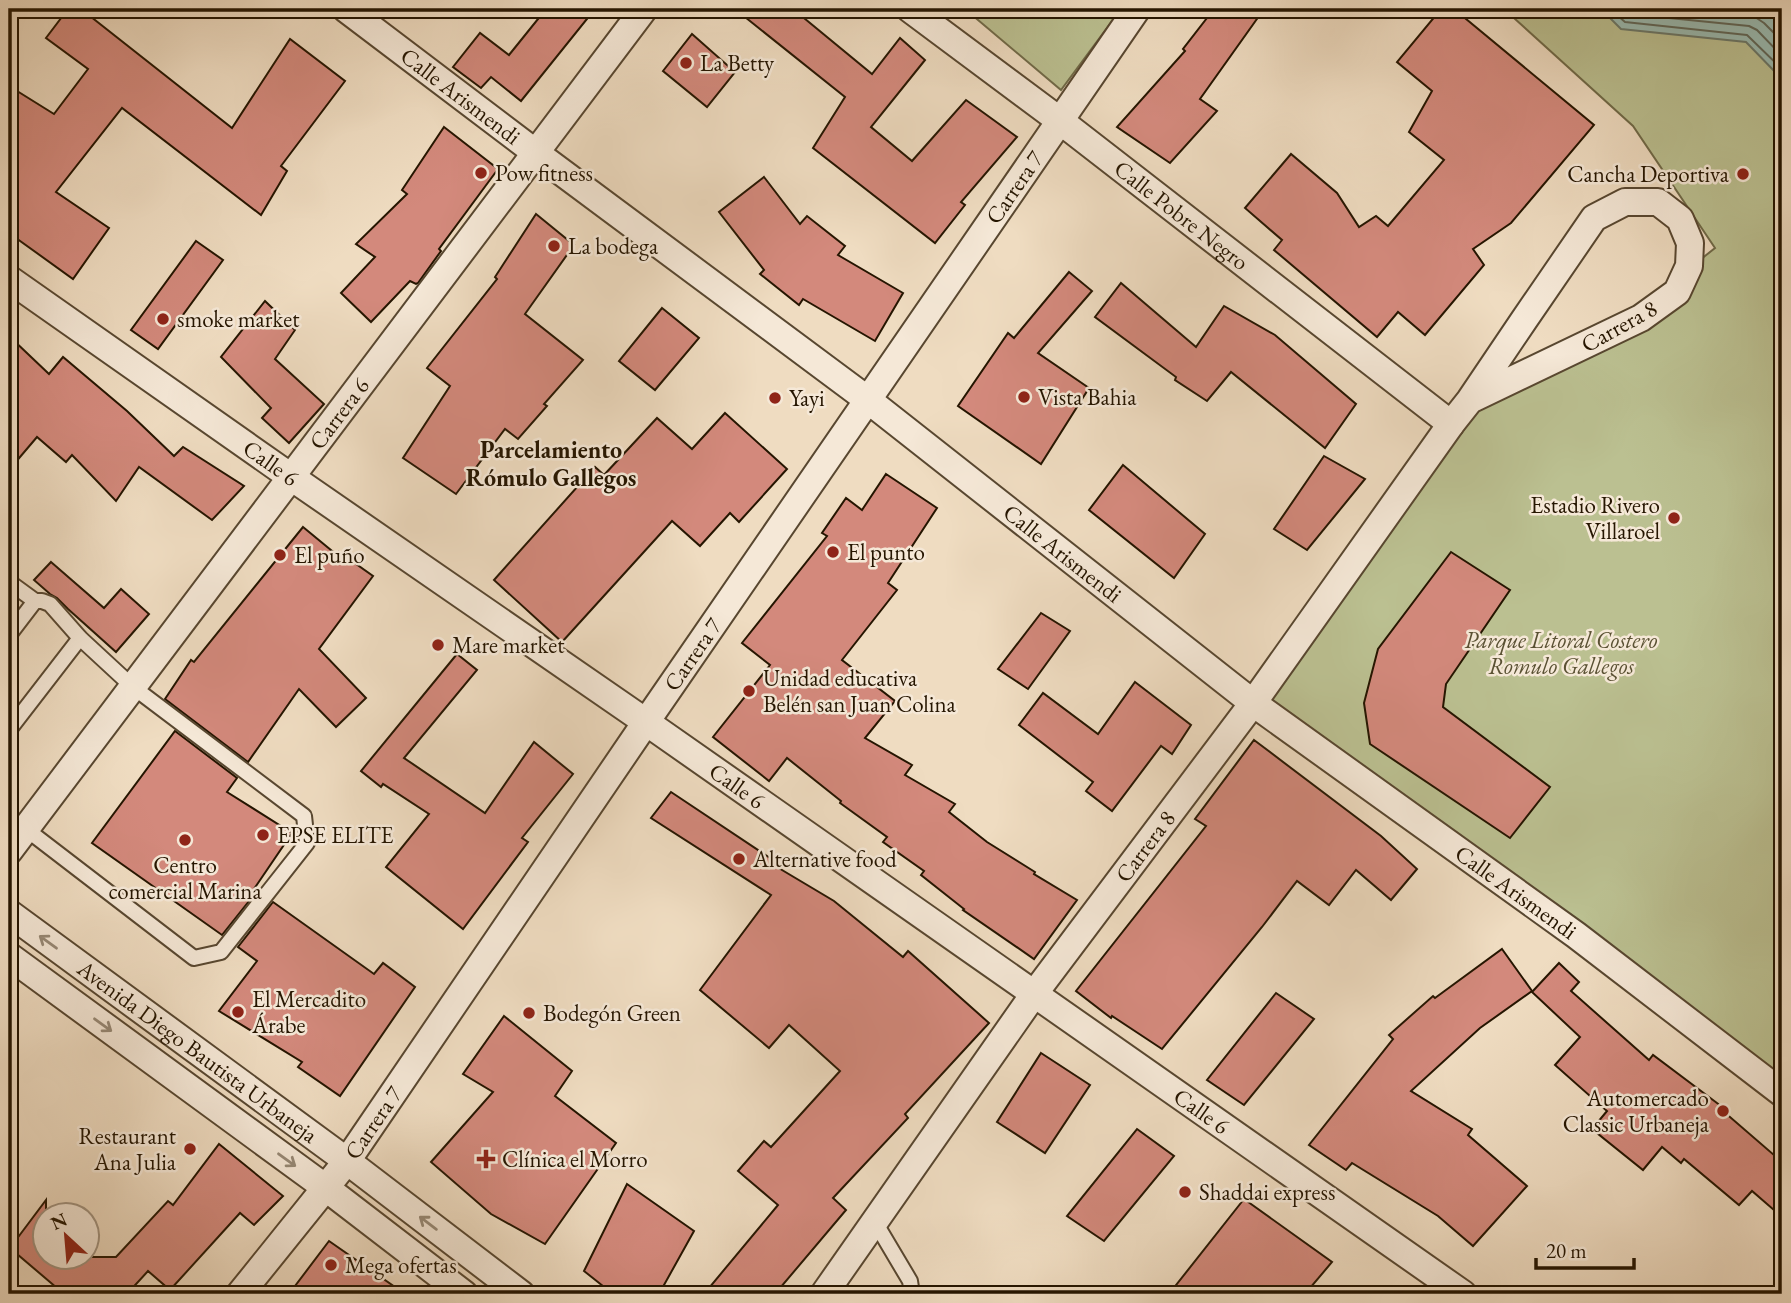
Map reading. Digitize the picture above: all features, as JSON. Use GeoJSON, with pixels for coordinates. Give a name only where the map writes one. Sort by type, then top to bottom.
{"type":"FeatureCollection","features":[{"type":"Feature","properties":{"kind":"street","name":"Calle Arismendi"},"geometry":{"type":"LineString","coordinates":[[346,9],[868,400],[1253,703],[1576,935],[1782,1093]]}},
{"type":"Feature","properties":{"kind":"street","name":"Carrera 6"},"geometry":{"type":"LineString","coordinates":[[9,851],[644,9]]}},
{"type":"Feature","properties":{"kind":"street","name":"Calle Pobre Negro"},"geometry":{"type":"LineString","coordinates":[[910,9],[1059,120],[1451,424]]}},
{"type":"Feature","properties":{"kind":"street","name":"Carrera 7"},"geometry":{"type":"LineString","coordinates":[[240,1294],[347,1161],[1137,9]]}},
{"type":"Feature","properties":{"kind":"street","name":"Carrera 8"},"geometry":{"type":"LineString","coordinates":[[824,1294],[1034,993],[1253,703],[1451,424],[1471,400],[1594,218],[1625,202],[1658,202],[1679,219],[1690,243],[1690,254],[1689,266],[1677,292],[1641,318],[1471,400]]}},
{"type":"Feature","properties":{"kind":"street","name":"Calle 6"},"geometry":{"type":"LineString","coordinates":[[9,279],[1463,1294]]}},
{"type":"Feature","properties":{"kind":"street","name":"Avenida Diego Bautista Urbaneja"},"geometry":{"type":"LineString","coordinates":[[9,913],[347,1161],[521,1294]]}},
{"type":"Feature","properties":{"kind":"street","name":"Avenida Diego Bautista Urbaneja"},"geometry":{"type":"LineString","coordinates":[[9,956],[326,1188],[464,1294]]}},
{"type":"Feature","properties":{"kind":"lane"},"geometry":{"type":"LineString","coordinates":[[9,582],[35,601],[50,604],[80,638],[133,687],[304,816],[307,843],[221,952],[194,958],[26,829]]}},
{"type":"Feature","properties":{"kind":"lane"},"geometry":{"type":"LineString","coordinates":[[9,635],[35,601]]}},
{"type":"Feature","properties":{"kind":"lane"},"geometry":{"type":"LineString","coordinates":[[9,730],[80,638]]}},
{"type":"Feature","properties":{"kind":"lane"},"geometry":{"type":"LineString","coordinates":[[875,1222],[910,1280],[912,1294]]}},
{"type":"Feature","properties":{"kind":"green space"},"geometry":{"type":"Polygon","coordinates":[[[965,9],[1121,9],[1061,90],[965,9]]]}},
{"type":"Feature","properties":{"kind":"green space","name":"Parque Litoral Costero Romulo Gallegos"},"geometry":{"type":"Polygon","coordinates":[[[1504,9],[1782,9],[1782,1093],[1253,703],[1470,400],[1606,335],[1715,248],[1633,126],[1504,9]]]}},
{"type":"Feature","properties":{"kind":"water"},"geometry":{"type":"Polygon","coordinates":[[[1601,9],[1782,9],[1782,79],[1746,42],[1621,29],[1601,9]]]}},
{"type":"Feature","properties":{"kind":"building"},"geometry":{"type":"Polygon","coordinates":[[[68,9],[81,9],[232,128],[290,39],[345,81],[281,166],[287,171],[261,215],[122,108],[56,192],[109,228],[73,279],[9,233],[9,86],[54,114],[88,69],[46,38],[68,9]]]}},
{"type":"Feature","properties":{"kind":"building"},"geometry":{"type":"Polygon","coordinates":[[[546,9],[595,9],[521,101],[491,77],[481,88],[453,67],[480,33],[509,55],[546,9]]]}},
{"type":"Feature","properties":{"kind":"building"},"geometry":{"type":"Polygon","coordinates":[[[735,9],[793,9],[872,74],[900,38],[925,60],[871,127],[912,161],[966,100],[1017,137],[961,202],[965,205],[935,243],[813,148],[845,97],[735,9]]]}},
{"type":"Feature","properties":{"kind":"building"},"geometry":{"type":"Polygon","coordinates":[[[1214,9],[1264,9],[1200,99],[1217,111],[1170,163],[1117,127],[1185,51],[1183,49],[1214,9]]]}},
{"type":"Feature","properties":{"kind":"building"},"geometry":{"type":"Polygon","coordinates":[[[1441,9],[1454,9],[1594,125],[1511,223],[1473,249],[1484,265],[1425,335],[1398,312],[1377,337],[1274,250],[1282,240],[1245,208],[1291,154],[1337,193],[1359,227],[1376,216],[1388,226],[1444,160],[1409,132],[1432,91],[1397,62],[1441,9]]]}},
{"type":"Feature","properties":{"kind":"building"},"geometry":{"type":"Polygon","coordinates":[[[692,34],[735,72],[707,107],[663,71],[692,34]]]}},
{"type":"Feature","properties":{"kind":"building"},"geometry":{"type":"Polygon","coordinates":[[[444,127],[498,169],[439,249],[441,251],[418,283],[410,281],[371,322],[341,293],[375,257],[356,244],[407,194],[402,190],[444,127]]]}},
{"type":"Feature","properties":{"kind":"building"},"geometry":{"type":"Polygon","coordinates":[[[764,177],[800,224],[807,216],[845,246],[838,255],[903,293],[875,341],[803,299],[799,305],[760,274],[764,270],[719,212],[764,177]]]}},
{"type":"Feature","properties":{"kind":"building"},"geometry":{"type":"Polygon","coordinates":[[[536,214],[574,245],[525,314],[583,360],[544,404],[547,406],[518,439],[505,429],[456,494],[403,458],[450,386],[427,368],[497,279],[495,277],[536,214]]]}},
{"type":"Feature","properties":{"kind":"building"},"geometry":{"type":"Polygon","coordinates":[[[196,241],[223,260],[158,349],[131,330],[196,241]]]}},
{"type":"Feature","properties":{"kind":"building","name":"Vista Bahia"},"geometry":{"type":"Polygon","coordinates":[[[1069,272],[1092,291],[1038,353],[1089,388],[1041,464],[958,406],[1008,333],[1014,338],[1069,272]]]}},
{"type":"Feature","properties":{"kind":"building"},"geometry":{"type":"Polygon","coordinates":[[[1121,283],[1196,347],[1224,306],[1275,335],[1356,404],[1325,448],[1231,372],[1207,401],[1175,380],[1176,377],[1095,317],[1121,283]]]}},
{"type":"Feature","properties":{"kind":"building"},"geometry":{"type":"Polygon","coordinates":[[[265,301],[295,330],[275,359],[324,404],[289,443],[262,418],[271,408],[221,357],[265,301]]]}},
{"type":"Feature","properties":{"kind":"building"},"geometry":{"type":"Polygon","coordinates":[[[662,308],[699,338],[655,390],[619,361],[662,308]]]}},
{"type":"Feature","properties":{"kind":"building"},"geometry":{"type":"Polygon","coordinates":[[[9,336],[49,374],[63,357],[127,411],[174,456],[183,447],[244,486],[212,520],[139,467],[116,501],[72,455],[66,462],[37,437],[9,470],[9,336]]]}},
{"type":"Feature","properties":{"kind":"building"},"geometry":{"type":"Polygon","coordinates":[[[725,413],[787,469],[739,522],[730,513],[700,546],[672,521],[562,642],[494,580],[595,467],[604,475],[657,418],[692,449],[725,413]]]}},
{"type":"Feature","properties":{"kind":"building"},"geometry":{"type":"Polygon","coordinates":[[[1324,456],[1365,479],[1307,550],[1274,529],[1324,456]]]}},
{"type":"Feature","properties":{"kind":"building"},"geometry":{"type":"Polygon","coordinates":[[[1123,465],[1205,534],[1174,578],[1089,510],[1123,465]]]}},
{"type":"Feature","properties":{"kind":"building"},"geometry":{"type":"Polygon","coordinates":[[[886,474],[937,508],[888,583],[897,590],[842,660],[895,701],[865,738],[912,765],[905,775],[955,804],[949,812],[987,842],[1077,900],[1034,959],[963,910],[921,875],[924,871],[883,842],[887,837],[840,803],[841,801],[787,758],[769,781],[713,737],[770,665],[742,643],[827,536],[822,533],[846,498],[862,510],[886,474]]]}},
{"type":"Feature","properties":{"kind":"building"},"geometry":{"type":"Polygon","coordinates":[[[303,527],[337,555],[339,552],[373,576],[319,649],[366,698],[336,727],[299,689],[248,762],[165,699],[191,660],[194,662],[303,527]]]}},
{"type":"Feature","properties":{"kind":"building"},"geometry":{"type":"Polygon","coordinates":[[[1451,552],[1510,590],[1446,684],[1443,707],[1550,787],[1510,838],[1370,744],[1364,703],[1378,649],[1451,552]]]}},
{"type":"Feature","properties":{"kind":"building"},"geometry":{"type":"Polygon","coordinates":[[[51,562],[104,608],[121,589],[149,614],[116,652],[34,580],[51,562]]]}},
{"type":"Feature","properties":{"kind":"building"},"geometry":{"type":"Polygon","coordinates":[[[1041,613],[1070,631],[1028,689],[998,669],[1041,613]]]}},
{"type":"Feature","properties":{"kind":"building"},"geometry":{"type":"Polygon","coordinates":[[[457,654],[477,670],[404,758],[485,813],[534,742],[573,774],[522,838],[528,842],[463,929],[386,867],[429,814],[383,784],[381,787],[361,771],[457,654]]]}},
{"type":"Feature","properties":{"kind":"building"},"geometry":{"type":"Polygon","coordinates":[[[1135,682],[1191,725],[1172,754],[1161,746],[1112,811],[1086,791],[1093,782],[1019,725],[1043,693],[1098,734],[1135,682]]]}},
{"type":"Feature","properties":{"kind":"building"},"geometry":{"type":"Polygon","coordinates":[[[175,731],[237,778],[227,792],[292,833],[254,889],[257,891],[222,935],[92,843],[175,731]]]}},
{"type":"Feature","properties":{"kind":"building"},"geometry":{"type":"Polygon","coordinates":[[[1254,740],[1381,836],[1417,869],[1391,900],[1356,870],[1329,905],[1297,881],[1162,1049],[1112,1016],[1111,1018],[1076,991],[1206,826],[1195,819],[1254,740]]]}},
{"type":"Feature","properties":{"kind":"building"},"geometry":{"type":"Polygon","coordinates":[[[671,792],[779,864],[777,867],[834,901],[903,957],[908,951],[989,1023],[905,1114],[908,1118],[833,1198],[846,1210],[775,1294],[704,1294],[778,1205],[738,1171],[764,1141],[771,1147],[840,1071],[789,1025],[769,1048],[700,990],[771,895],[651,818],[671,792]]]}},
{"type":"Feature","properties":{"kind":"building"},"geometry":{"type":"Polygon","coordinates":[[[273,902],[374,974],[383,963],[415,987],[340,1096],[298,1067],[302,1062],[219,1011],[257,961],[238,947],[273,902]]]}},
{"type":"Feature","properties":{"kind":"building"},"geometry":{"type":"Polygon","coordinates":[[[1502,949],[1532,991],[1480,1028],[1411,1091],[1472,1129],[1468,1135],[1527,1186],[1473,1246],[1438,1216],[1352,1163],[1346,1170],[1309,1145],[1393,1039],[1389,1035],[1433,996],[1435,998],[1502,949]]]}},
{"type":"Feature","properties":{"kind":"building"},"geometry":{"type":"Polygon","coordinates":[[[1559,963],[1579,982],[1571,991],[1649,1060],[1653,1055],[1725,1109],[1723,1111],[1782,1162],[1782,1217],[1752,1191],[1739,1205],[1684,1159],[1681,1163],[1662,1147],[1643,1170],[1592,1129],[1607,1111],[1555,1065],[1580,1037],[1532,992],[1559,963]]]}},
{"type":"Feature","properties":{"kind":"building"},"geometry":{"type":"Polygon","coordinates":[[[1276,993],[1314,1019],[1244,1105],[1207,1080],[1276,993]]]}},
{"type":"Feature","properties":{"kind":"building"},"geometry":{"type":"Polygon","coordinates":[[[504,1016],[572,1071],[555,1096],[616,1143],[545,1244],[491,1214],[431,1162],[493,1092],[463,1074],[504,1016]]]}},
{"type":"Feature","properties":{"kind":"building"},"geometry":{"type":"Polygon","coordinates":[[[1041,1053],[1090,1085],[1045,1153],[997,1122],[1041,1053]]]}},
{"type":"Feature","properties":{"kind":"building"},"geometry":{"type":"Polygon","coordinates":[[[1137,1129],[1174,1156],[1104,1241],[1067,1216],[1137,1129]]]}},
{"type":"Feature","properties":{"kind":"building"},"geometry":{"type":"Polygon","coordinates":[[[219,1144],[283,1196],[254,1225],[240,1213],[170,1290],[148,1271],[127,1294],[64,1294],[38,1272],[102,1272],[102,1257],[116,1257],[168,1201],[173,1205],[219,1144]]]}},
{"type":"Feature","properties":{"kind":"building"},"geometry":{"type":"Polygon","coordinates":[[[627,1184],[694,1231],[659,1294],[613,1294],[584,1271],[627,1184]]]}},
{"type":"Feature","properties":{"kind":"building"},"geometry":{"type":"Polygon","coordinates":[[[1244,1199],[1332,1262],[1305,1294],[1169,1294],[1244,1199]]]}},
{"type":"Feature","properties":{"kind":"building"},"geometry":{"type":"Polygon","coordinates":[[[32,1219],[32,1267],[10,1248],[32,1219]]]}},
{"type":"Feature","properties":{"kind":"building"},"geometry":{"type":"Polygon","coordinates":[[[329,1241],[405,1294],[289,1294],[329,1241]]]}},
{"type":"Feature","properties":{"kind":"place","name":"La Betty"},"geometry":{"type":"Point","coordinates":[686,63]}},
{"type":"Feature","properties":{"kind":"place","name":"Pow fitness"},"geometry":{"type":"Point","coordinates":[481,173]}},
{"type":"Feature","properties":{"kind":"place","name":"Cancha Deportiva"},"geometry":{"type":"Point","coordinates":[1743,174]}},
{"type":"Feature","properties":{"kind":"place","name":"La bodega"},"geometry":{"type":"Point","coordinates":[554,246]}},
{"type":"Feature","properties":{"kind":"place","name":"smoke market"},"geometry":{"type":"Point","coordinates":[163,319]}},
{"type":"Feature","properties":{"kind":"place","name":"Vista Bahia"},"geometry":{"type":"Point","coordinates":[1024,397]}},
{"type":"Feature","properties":{"kind":"place","name":"Yayi"},"geometry":{"type":"Point","coordinates":[775,398]}},
{"type":"Feature","properties":{"kind":"place","name":"Estadio Rivero Villaroel"},"geometry":{"type":"Point","coordinates":[1674,518]}},
{"type":"Feature","properties":{"kind":"place","name":"El punto"},"geometry":{"type":"Point","coordinates":[833,552]}},
{"type":"Feature","properties":{"kind":"place","name":"El puño"},"geometry":{"type":"Point","coordinates":[280,555]}},
{"type":"Feature","properties":{"kind":"place","name":"Mare market"},"geometry":{"type":"Point","coordinates":[438,645]}},
{"type":"Feature","properties":{"kind":"place","name":"Unidad educativa Belén san Juan Colina"},"geometry":{"type":"Point","coordinates":[749,691]}},
{"type":"Feature","properties":{"kind":"place","name":"EPSE ELITE"},"geometry":{"type":"Point","coordinates":[263,835]}},
{"type":"Feature","properties":{"kind":"place","name":"Centro comercial Marina"},"geometry":{"type":"Point","coordinates":[185,840]}},
{"type":"Feature","properties":{"kind":"place","name":"Alternative food"},"geometry":{"type":"Point","coordinates":[739,859]}},
{"type":"Feature","properties":{"kind":"place","name":"El Mercadito Árabe"},"geometry":{"type":"Point","coordinates":[238,1012]}},
{"type":"Feature","properties":{"kind":"place","name":"Bodegón Green"},"geometry":{"type":"Point","coordinates":[529,1013]}},
{"type":"Feature","properties":{"kind":"place","name":"Automercado Classic Urbaneja"},"geometry":{"type":"Point","coordinates":[1723,1111]}},
{"type":"Feature","properties":{"kind":"place","name":"Restaurant Ana Julia"},"geometry":{"type":"Point","coordinates":[190,1149]}},
{"type":"Feature","properties":{"kind":"place","name":"Clínica el Morro"},"geometry":{"type":"Point","coordinates":[486,1159]}},
{"type":"Feature","properties":{"kind":"place","name":"Shaddai express"},"geometry":{"type":"Point","coordinates":[1185,1192]}},
{"type":"Feature","properties":{"kind":"place","name":"Mega ofertas"},"geometry":{"type":"Point","coordinates":[331,1265]}},
{"type":"Feature","properties":{"kind":"district","name":"Parcelamiento Rómulo Gallegos"},"geometry":{"type":"Point","coordinates":[551,463]}}]}
